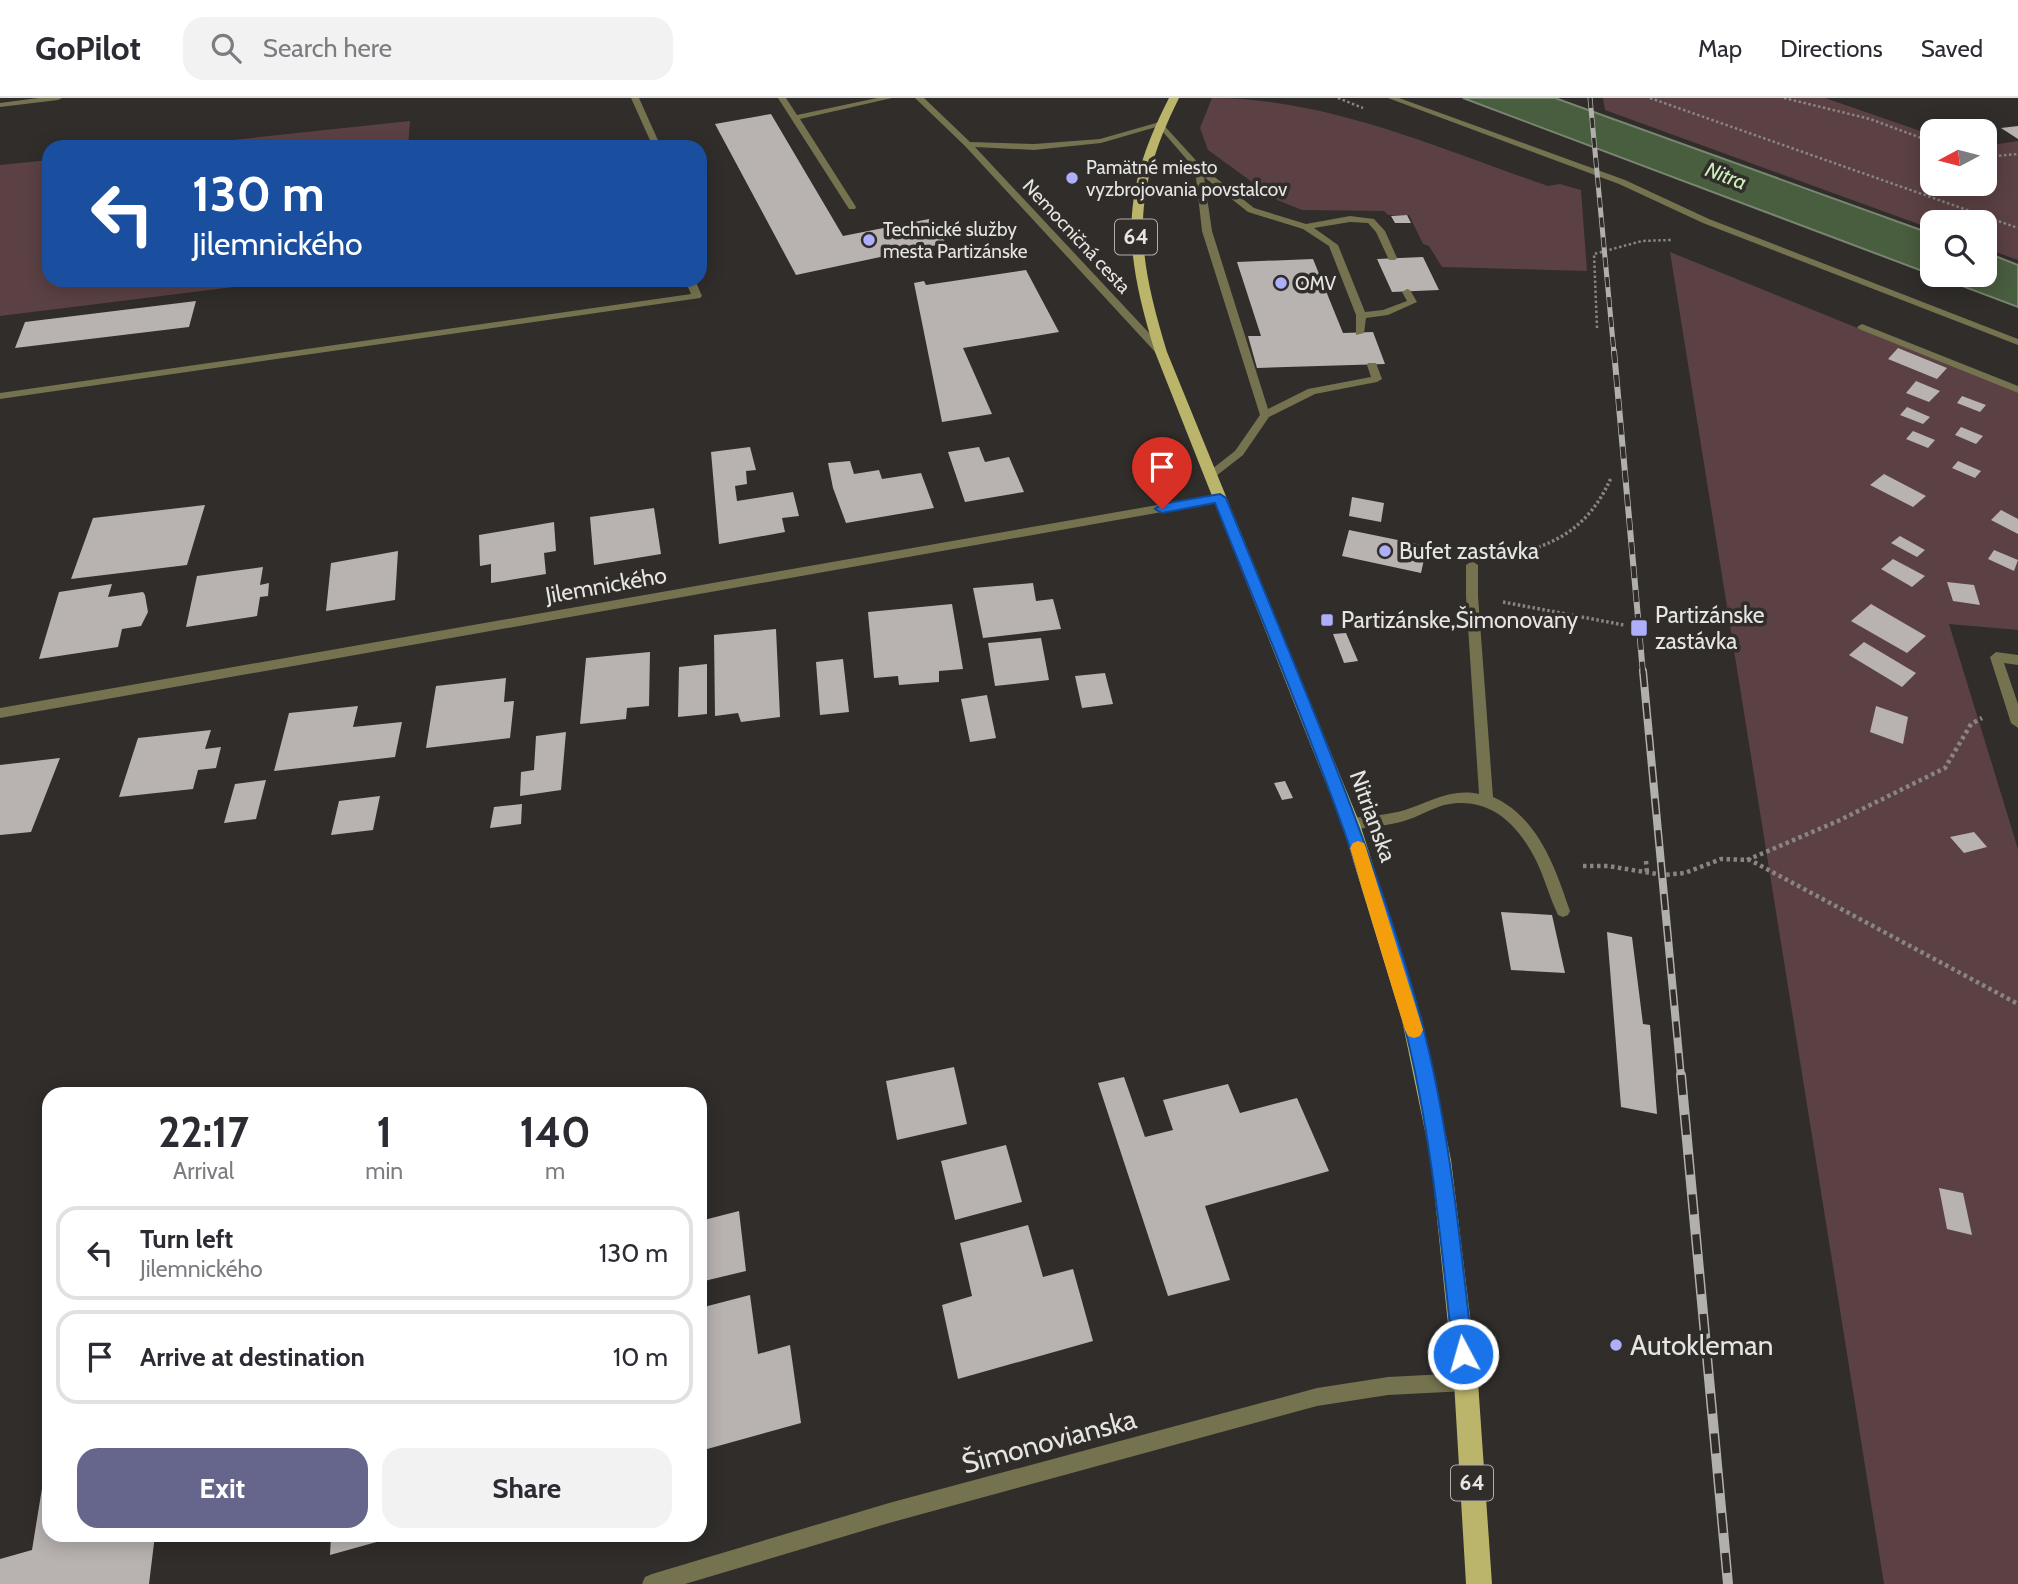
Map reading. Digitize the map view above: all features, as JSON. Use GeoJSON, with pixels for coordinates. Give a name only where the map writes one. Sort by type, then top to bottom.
{"type":"FeatureCollection","features":[{"type":"Feature","properties":{"kind":"main road","name":"Nitrianska"},"geometry":{"type":"LineString","coordinates":[[1174,98],[1160,123],[1138,186],[1136,247],[1146,307],[1210,476],[1351,824],[1412,1020],[1441,1160],[1466,1382],[1479,1584]]}},
{"type":"Feature","properties":{"kind":"street"},"geometry":{"type":"LineString","coordinates":[[0,104],[58,98]]}},
{"type":"Feature","properties":{"kind":"street"},"geometry":{"type":"LineString","coordinates":[[635,98],[654,140]]}},
{"type":"Feature","properties":{"kind":"street"},"geometry":{"type":"LineString","coordinates":[[782,98],[852,207]]}},
{"type":"Feature","properties":{"kind":"street"},"geometry":{"type":"LineString","coordinates":[[795,118],[888,98]]}},
{"type":"Feature","properties":{"kind":"street","name":"Nemocničná cesta"},"geometry":{"type":"LineString","coordinates":[[919,98],[968,144],[1161,352]]}},
{"type":"Feature","properties":{"kind":"street"},"geometry":{"type":"LineString","coordinates":[[1392,98],[1622,182],[1706,221],[2018,342]]}},
{"type":"Feature","properties":{"kind":"street"},"geometry":{"type":"LineString","coordinates":[[1160,123],[1199,169],[1251,210],[1306,227],[1332,245],[1361,314],[1359,333]]}},
{"type":"Feature","properties":{"kind":"street","name":"Nemocničná cesta"},"geometry":{"type":"LineString","coordinates":[[968,144],[1034,147],[1101,141],[1160,123]]}},
{"type":"Feature","properties":{"kind":"street"},"geometry":{"type":"LineString","coordinates":[[1199,169],[1207,231],[1265,415]]}},
{"type":"Feature","properties":{"kind":"street"},"geometry":{"type":"LineString","coordinates":[[1306,227],[1350,219],[1371,221],[1380,231],[1392,258]]}},
{"type":"Feature","properties":{"kind":"street"},"geometry":{"type":"LineString","coordinates":[[0,396],[697,296],[693,287]]}},
{"type":"Feature","properties":{"kind":"street"},"geometry":{"type":"LineString","coordinates":[[1361,314],[1385,313],[1412,302],[1407,292]]}},
{"type":"Feature","properties":{"kind":"street"},"geometry":{"type":"LineString","coordinates":[[1862,327],[2018,390]]}},
{"type":"Feature","properties":{"kind":"street"},"geometry":{"type":"LineString","coordinates":[[1210,476],[1239,453],[1265,415],[1312,391],[1377,379],[1371,365]]}},
{"type":"Feature","properties":{"kind":"street","name":"Jilemnického"},"geometry":{"type":"LineString","coordinates":[[0,713],[1220,498]]}},
{"type":"Feature","properties":{"kind":"street"},"geometry":{"type":"LineString","coordinates":[[1472,565],[1486,799]]}},
{"type":"Feature","properties":{"kind":"street"},"geometry":{"type":"LineString","coordinates":[[2018,660],[1996,657],[2018,723]]}},
{"type":"Feature","properties":{"kind":"street"},"geometry":{"type":"LineString","coordinates":[[1351,824],[1407,815],[1444,800],[1462,797],[1486,799],[1508,813],[1527,830],[1548,865],[1563,911]]}},
{"type":"Feature","properties":{"kind":"street","name":"Šimonovianska"},"geometry":{"type":"LineString","coordinates":[[652,1584],[889,1513],[1317,1397],[1388,1386],[1466,1382]]}},
{"type":"Feature","properties":{"kind":"path"},"geometry":{"type":"LineString","coordinates":[[1650,98],[2018,228]]}},
{"type":"Feature","properties":{"kind":"path"},"geometry":{"type":"LineString","coordinates":[[1784,98],[1870,119],[1920,138]]}},
{"type":"Feature","properties":{"kind":"path"},"geometry":{"type":"LineString","coordinates":[[1997,156],[2018,154]]}},
{"type":"Feature","properties":{"kind":"path"},"geometry":{"type":"LineString","coordinates":[[1597,328],[1594,254],[1621,245],[1660,238],[1671,240]]}},
{"type":"Feature","properties":{"kind":"path"},"geometry":{"type":"LineString","coordinates":[[1472,565],[1527,553],[1564,539],[1584,522],[1604,498],[1611,478]]}},
{"type":"Feature","properties":{"kind":"path"},"geometry":{"type":"LineString","coordinates":[[1472,596],[1624,625]]}},
{"type":"Feature","properties":{"kind":"path"},"geometry":{"type":"LineString","coordinates":[[1746,860],[1838,821],[1945,768],[1971,724],[2011,703]]}},
{"type":"Feature","properties":{"kind":"path"},"geometry":{"type":"LineString","coordinates":[[1548,865],[1608,866],[1663,875],[1685,873],[1721,859],[1750,860],[2018,1003]]}},
{"type":"Feature","properties":{"kind":"path"},"geometry":{"type":"LineString","coordinates":[[1646,861],[1647,873]]}},
{"type":"Feature","properties":{"kind":"shaded area"},"geometry":{"type":"Polygon","coordinates":[[[1212,98],[1256,100],[1341,116],[1425,142],[1548,186],[1560,184],[1581,190],[1587,271],[1442,267],[1429,246],[1423,244],[1409,215],[1388,215],[1384,211],[1302,210],[1277,200],[1208,150],[1200,128],[1212,98]]]}},
{"type":"Feature","properties":{"kind":"shaded area"},"geometry":{"type":"Polygon","coordinates":[[[1603,98],[1825,98],[1920,131],[1920,196],[1997,196],[1997,144],[2018,141],[2018,260],[1997,252],[1997,210],[1920,210],[1920,225],[1605,110],[1603,98]]]}},
{"type":"Feature","properties":{"kind":"shaded area"},"geometry":{"type":"Polygon","coordinates":[[[410,121],[409,140],[232,140],[410,121]]]}},
{"type":"Feature","properties":{"kind":"shaded area"},"geometry":{"type":"Polygon","coordinates":[[[42,161],[42,287],[234,287],[0,316],[0,165],[42,161]]]}},
{"type":"Feature","properties":{"kind":"shaded area"},"geometry":{"type":"Polygon","coordinates":[[[1670,252],[2018,393],[2018,630],[1949,624],[2018,849],[2018,1584],[1884,1584],[1670,252]]]}},
{"type":"Feature","properties":{"kind":"water","name":"Nitra"},"geometry":{"type":"Polygon","coordinates":[[[1463,98],[1555,98],[1920,230],[1920,270],[1463,98]]]}},
{"type":"Feature","properties":{"kind":"water"},"geometry":{"type":"Polygon","coordinates":[[[1997,257],[2018,265],[2018,307],[1965,287],[1997,287],[1997,257]]]}},
{"type":"Feature","properties":{"kind":"building"},"geometry":{"type":"Polygon","coordinates":[[[771,114],[843,236],[929,219],[946,243],[796,275],[715,124],[771,114]]]}},
{"type":"Feature","properties":{"kind":"building"},"geometry":{"type":"Polygon","coordinates":[[[2018,126],[2018,139],[2001,128],[2018,126]]]}},
{"type":"Feature","properties":{"kind":"building"},"geometry":{"type":"Polygon","coordinates":[[[1407,215],[1411,223],[1395,223],[1391,216],[1407,215]]]}},
{"type":"Feature","properties":{"kind":"building"},"geometry":{"type":"Polygon","coordinates":[[[1423,257],[1439,290],[1392,292],[1377,259],[1423,257]]]}},
{"type":"Feature","properties":{"kind":"building"},"geometry":{"type":"Polygon","coordinates":[[[1313,259],[1343,333],[1373,332],[1385,364],[1257,368],[1248,336],[1261,336],[1237,262],[1313,259]]]}},
{"type":"Feature","properties":{"kind":"building"},"geometry":{"type":"Polygon","coordinates":[[[1026,270],[1059,332],[963,348],[992,414],[942,422],[914,283],[924,281],[926,285],[1026,270]]]}},
{"type":"Feature","properties":{"kind":"building"},"geometry":{"type":"Polygon","coordinates":[[[196,301],[189,327],[15,348],[25,322],[196,301]]]}},
{"type":"Feature","properties":{"kind":"building"},"geometry":{"type":"Polygon","coordinates":[[[1898,348],[1947,368],[1937,379],[1888,359],[1898,348]]]}},
{"type":"Feature","properties":{"kind":"building"},"geometry":{"type":"Polygon","coordinates":[[[1916,381],[1940,391],[1929,402],[1906,393],[1916,381]]]}},
{"type":"Feature","properties":{"kind":"building"},"geometry":{"type":"Polygon","coordinates":[[[1962,396],[1986,405],[1980,412],[1957,403],[1962,396]]]}},
{"type":"Feature","properties":{"kind":"building"},"geometry":{"type":"Polygon","coordinates":[[[1907,407],[1930,417],[1923,424],[1900,415],[1907,407]]]}},
{"type":"Feature","properties":{"kind":"building"},"geometry":{"type":"Polygon","coordinates":[[[1961,427],[1983,436],[1976,444],[1955,435],[1961,427]]]}},
{"type":"Feature","properties":{"kind":"building"},"geometry":{"type":"Polygon","coordinates":[[[1913,431],[1935,440],[1928,448],[1906,439],[1913,431]]]}},
{"type":"Feature","properties":{"kind":"building"},"geometry":{"type":"Polygon","coordinates":[[[750,447],[756,470],[746,471],[747,484],[735,486],[737,501],[793,492],[799,516],[782,518],[785,532],[719,544],[711,452],[750,447]]]}},
{"type":"Feature","properties":{"kind":"building"},"geometry":{"type":"Polygon","coordinates":[[[979,447],[985,462],[1009,457],[1024,492],[965,502],[948,452],[979,447]]]}},
{"type":"Feature","properties":{"kind":"building"},"geometry":{"type":"Polygon","coordinates":[[[850,461],[854,474],[879,470],[882,479],[921,473],[934,508],[846,523],[833,488],[828,463],[850,461]]]}},
{"type":"Feature","properties":{"kind":"building"},"geometry":{"type":"Polygon","coordinates":[[[1958,461],[1981,471],[1975,478],[1952,468],[1958,461]]]}},
{"type":"Feature","properties":{"kind":"building"},"geometry":{"type":"Polygon","coordinates":[[[1884,474],[1926,496],[1913,507],[1870,485],[1884,474]]]}},
{"type":"Feature","properties":{"kind":"building"},"geometry":{"type":"Polygon","coordinates":[[[1352,497],[1384,503],[1381,522],[1349,516],[1352,497]]]}},
{"type":"Feature","properties":{"kind":"building"},"geometry":{"type":"Polygon","coordinates":[[[205,505],[187,565],[71,579],[93,518],[205,505]]]}},
{"type":"Feature","properties":{"kind":"building"},"geometry":{"type":"Polygon","coordinates":[[[654,508],[661,554],[594,565],[590,517],[654,508]]]}},
{"type":"Feature","properties":{"kind":"building"},"geometry":{"type":"Polygon","coordinates":[[[2001,510],[2018,519],[2018,534],[1991,520],[2001,510]]]}},
{"type":"Feature","properties":{"kind":"building"},"geometry":{"type":"Polygon","coordinates":[[[554,522],[556,551],[544,553],[546,574],[491,583],[491,564],[480,566],[479,535],[554,522]]]}},
{"type":"Feature","properties":{"kind":"building","name":"Bufet zastávka"},"geometry":{"type":"Polygon","coordinates":[[[1349,530],[1427,546],[1421,573],[1342,556],[1349,530]]]}},
{"type":"Feature","properties":{"kind":"building"},"geometry":{"type":"Polygon","coordinates":[[[1900,536],[1925,550],[1917,557],[1891,543],[1900,536]]]}},
{"type":"Feature","properties":{"kind":"building"},"geometry":{"type":"Polygon","coordinates":[[[1994,550],[2018,560],[2014,571],[1988,559],[1994,550]]]}},
{"type":"Feature","properties":{"kind":"building"},"geometry":{"type":"Polygon","coordinates":[[[398,551],[395,600],[326,611],[331,563],[398,551]]]}},
{"type":"Feature","properties":{"kind":"building"},"geometry":{"type":"Polygon","coordinates":[[[1893,559],[1925,576],[1912,587],[1881,569],[1893,559]]]}},
{"type":"Feature","properties":{"kind":"building"},"geometry":{"type":"Polygon","coordinates":[[[263,567],[260,585],[269,583],[268,596],[260,597],[257,616],[186,627],[197,576],[263,567]]]}},
{"type":"Feature","properties":{"kind":"building"},"geometry":{"type":"Polygon","coordinates":[[[1947,582],[1974,585],[1980,605],[1953,601],[1947,582]]]}},
{"type":"Feature","properties":{"kind":"building"},"geometry":{"type":"Polygon","coordinates":[[[1033,583],[1036,601],[1053,599],[1061,629],[983,638],[973,588],[1033,583]]]}},
{"type":"Feature","properties":{"kind":"building"},"geometry":{"type":"Polygon","coordinates":[[[112,584],[108,597],[143,592],[148,612],[141,626],[122,629],[118,647],[39,659],[59,592],[112,584]]]}},
{"type":"Feature","properties":{"kind":"building"},"geometry":{"type":"Polygon","coordinates":[[[952,604],[963,669],[939,671],[939,682],[899,685],[898,676],[874,678],[868,612],[952,604]]]}},
{"type":"Feature","properties":{"kind":"building"},"geometry":{"type":"Polygon","coordinates":[[[1871,604],[1926,636],[1907,653],[1851,621],[1871,604]]]}},
{"type":"Feature","properties":{"kind":"building"},"geometry":{"type":"Polygon","coordinates":[[[776,629],[780,717],[741,722],[738,713],[715,716],[714,635],[776,629]]]}},
{"type":"Feature","properties":{"kind":"building"},"geometry":{"type":"Polygon","coordinates":[[[1346,633],[1358,661],[1344,663],[1333,634],[1346,633]]]}},
{"type":"Feature","properties":{"kind":"building"},"geometry":{"type":"Polygon","coordinates":[[[1041,638],[1049,680],[995,686],[988,643],[1041,638]]]}},
{"type":"Feature","properties":{"kind":"building"},"geometry":{"type":"Polygon","coordinates":[[[1864,642],[1916,673],[1902,687],[1849,655],[1864,642]]]}},
{"type":"Feature","properties":{"kind":"building"},"geometry":{"type":"Polygon","coordinates":[[[650,652],[649,706],[627,708],[626,719],[580,724],[586,658],[650,652]]]}},
{"type":"Feature","properties":{"kind":"building"},"geometry":{"type":"Polygon","coordinates":[[[843,659],[849,712],[820,715],[816,662],[843,659]]]}},
{"type":"Feature","properties":{"kind":"building"},"geometry":{"type":"Polygon","coordinates":[[[707,664],[707,714],[678,717],[679,667],[707,664]]]}},
{"type":"Feature","properties":{"kind":"building"},"geometry":{"type":"Polygon","coordinates":[[[1105,673],[1113,704],[1082,708],[1075,676],[1105,673]]]}},
{"type":"Feature","properties":{"kind":"building"},"geometry":{"type":"Polygon","coordinates":[[[506,678],[504,702],[514,701],[510,738],[426,748],[436,686],[506,678]]]}},
{"type":"Feature","properties":{"kind":"building"},"geometry":{"type":"Polygon","coordinates":[[[987,695],[996,738],[970,742],[961,699],[987,695]]]}},
{"type":"Feature","properties":{"kind":"building"},"geometry":{"type":"Polygon","coordinates":[[[358,706],[353,727],[402,722],[395,757],[274,771],[289,713],[358,706]]]}},
{"type":"Feature","properties":{"kind":"building"},"geometry":{"type":"Polygon","coordinates":[[[1876,706],[1908,717],[1903,744],[1870,732],[1876,706]]]}},
{"type":"Feature","properties":{"kind":"building"},"geometry":{"type":"Polygon","coordinates":[[[211,730],[205,749],[221,747],[216,768],[198,770],[193,789],[119,797],[138,738],[211,730]]]}},
{"type":"Feature","properties":{"kind":"building"},"geometry":{"type":"Polygon","coordinates":[[[566,732],[561,790],[520,796],[521,772],[534,770],[536,736],[566,732]]]}},
{"type":"Feature","properties":{"kind":"building"},"geometry":{"type":"Polygon","coordinates":[[[60,758],[31,832],[0,835],[0,765],[60,758]]]}},
{"type":"Feature","properties":{"kind":"building"},"geometry":{"type":"Polygon","coordinates":[[[266,780],[256,819],[224,823],[235,784],[266,780]]]}},
{"type":"Feature","properties":{"kind":"building"},"geometry":{"type":"Polygon","coordinates":[[[1285,781],[1293,798],[1282,800],[1274,783],[1285,781]]]}},
{"type":"Feature","properties":{"kind":"building"},"geometry":{"type":"Polygon","coordinates":[[[380,796],[373,830],[331,835],[339,801],[380,796]]]}},
{"type":"Feature","properties":{"kind":"building"},"geometry":{"type":"Polygon","coordinates":[[[522,804],[521,824],[490,828],[494,807],[522,804]]]}},
{"type":"Feature","properties":{"kind":"building"},"geometry":{"type":"Polygon","coordinates":[[[1974,832],[1987,847],[1964,853],[1950,837],[1974,832]]]}},
{"type":"Feature","properties":{"kind":"building"},"geometry":{"type":"Polygon","coordinates":[[[1501,912],[1552,915],[1565,973],[1511,970],[1501,912]]]}},
{"type":"Feature","properties":{"kind":"building"},"geometry":{"type":"Polygon","coordinates":[[[1607,932],[1632,937],[1643,1024],[1650,1025],[1657,1114],[1621,1107],[1607,932]]]}},
{"type":"Feature","properties":{"kind":"building"},"geometry":{"type":"Polygon","coordinates":[[[954,1067],[967,1124],[897,1140],[886,1081],[954,1067]]]}},
{"type":"Feature","properties":{"kind":"building"},"geometry":{"type":"Polygon","coordinates":[[[1124,1077],[1145,1137],[1173,1130],[1163,1100],[1228,1084],[1240,1113],[1297,1098],[1329,1171],[1205,1206],[1230,1280],[1168,1296],[1098,1083],[1124,1077]]]}},
{"type":"Feature","properties":{"kind":"building"},"geometry":{"type":"Polygon","coordinates":[[[1006,1145],[1022,1202],[955,1220],[941,1161],[1006,1145]]]}},
{"type":"Feature","properties":{"kind":"building"},"geometry":{"type":"Polygon","coordinates":[[[1939,1188],[1963,1193],[1972,1235],[1947,1229],[1939,1188]]]}},
{"type":"Feature","properties":{"kind":"building"},"geometry":{"type":"Polygon","coordinates":[[[739,1211],[746,1271],[707,1280],[707,1219],[739,1211]]]}},
{"type":"Feature","properties":{"kind":"building"},"geometry":{"type":"Polygon","coordinates":[[[1028,1225],[1043,1277],[1073,1269],[1093,1341],[958,1379],[942,1305],[972,1296],[960,1243],[1028,1225]]]}},
{"type":"Feature","properties":{"kind":"building"},"geometry":{"type":"Polygon","coordinates":[[[750,1295],[758,1354],[790,1345],[801,1423],[707,1449],[707,1306],[750,1295]]]}},
{"type":"Feature","properties":{"kind":"building"},"geometry":{"type":"Polygon","coordinates":[[[42,1488],[42,1542],[154,1542],[149,1584],[0,1584],[0,1559],[32,1550],[42,1488]]]}},
{"type":"Feature","properties":{"kind":"building"},"geometry":{"type":"Polygon","coordinates":[[[331,1542],[377,1542],[330,1555],[331,1542]]]}},
{"type":"Feature","properties":{"kind":"railway"},"geometry":{"type":"LineString","coordinates":[[1590,98],[1614,353]]}},
{"type":"Feature","properties":{"kind":"railway"},"geometry":{"type":"LineString","coordinates":[[1614,351],[1643,673]]}},
{"type":"Feature","properties":{"kind":"railway"},"geometry":{"type":"LineString","coordinates":[[1643,671],[1681,1077]]}},
{"type":"Feature","properties":{"kind":"railway"},"geometry":{"type":"LineString","coordinates":[[1681,1075],[1728,1584]]}},
{"type":"Feature","properties":{"kind":"slow traffic"},"geometry":{"type":"LineString","coordinates":[[1358,848],[1382,918],[1414,1030]]}},
{"type":"Feature","properties":{"kind":"place","name":"Pamätné miesto vyzbrojovania povstalcov"},"geometry":{"type":"Point","coordinates":[1072,178]}},
{"type":"Feature","properties":{"kind":"place","name":"Technické služby mesta Partizánske"},"geometry":{"type":"Point","coordinates":[869,240]}},
{"type":"Feature","properties":{"kind":"place","name":"OMV"},"geometry":{"type":"Point","coordinates":[1281,283]}},
{"type":"Feature","properties":{"kind":"place","name":"Bufet zastávka"},"geometry":{"type":"Point","coordinates":[1385,551]}},
{"type":"Feature","properties":{"kind":"place","name":"Partizánske,Šimonovany"},"geometry":{"type":"Point","coordinates":[1327,620]}},
{"type":"Feature","properties":{"kind":"place","name":"Partizánske zastávka"},"geometry":{"type":"Point","coordinates":[1639,628]}},
{"type":"Feature","properties":{"kind":"place","name":"Autokleman"},"geometry":{"type":"Point","coordinates":[1616,1345]}},
{"type":"Feature","properties":{"kind":"route"},"geometry":{"type":"LineString","coordinates":[[1162,509],[1220,498],[1351,824],[1412,1020],[1441,1160],[1463,1354]]}}]}
